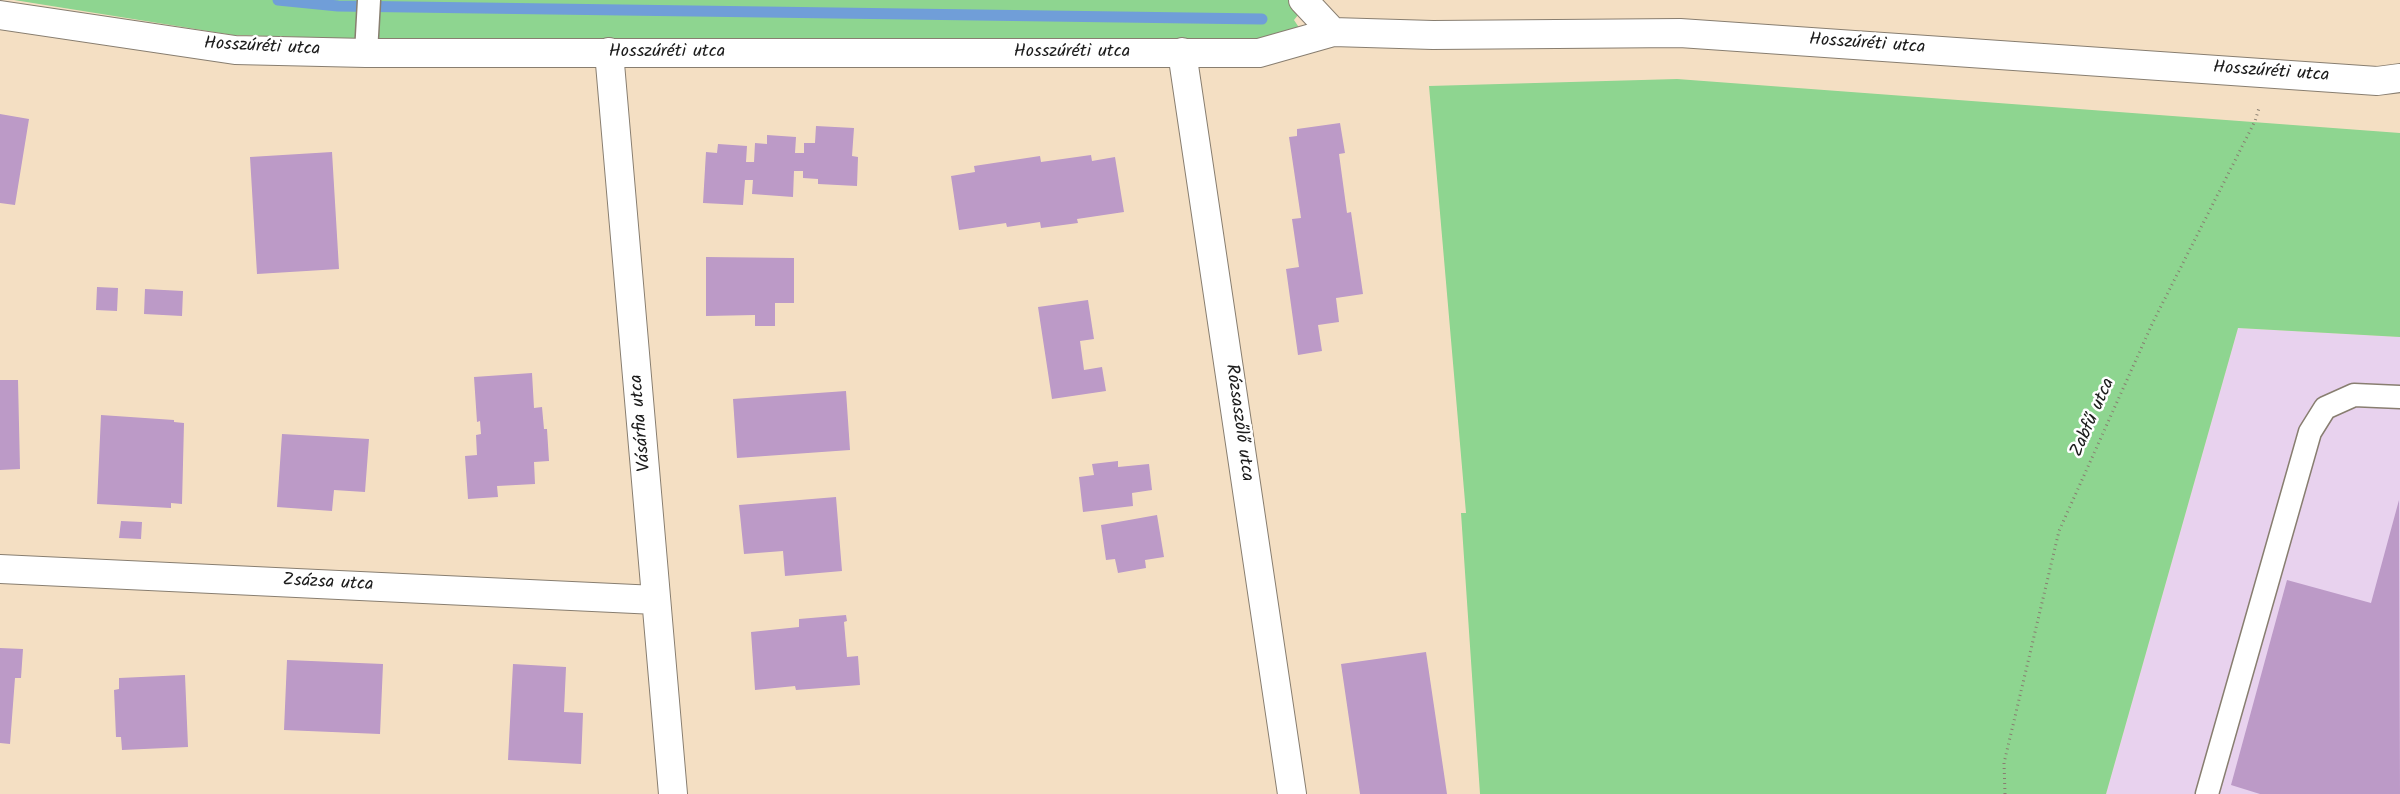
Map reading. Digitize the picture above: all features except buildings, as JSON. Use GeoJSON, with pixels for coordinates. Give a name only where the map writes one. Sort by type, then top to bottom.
{"type":"FeatureCollection","features":[{"type":"Feature","properties":{"kind":"street"},"geometry":{"type":"LineString","coordinates":[[1303,0],[1333,32]]}},
{"type":"Feature","properties":{"kind":"street","name":"Hosszúréti utca"},"geometry":{"type":"LineString","coordinates":[[0,15],[235,50],[366,53],[1259,53],[1333,32],[1433,35],[1689,33],[2377,81],[2400,78]]}},
{"type":"Feature","properties":{"kind":"street","name":"Vásárfia utca"},"geometry":{"type":"LineString","coordinates":[[609,52],[673,794]]}},
{"type":"Feature","properties":{"kind":"street","name":"Rózsaszőlő utca"},"geometry":{"type":"LineString","coordinates":[[1182,52],[1292,794]]}},
{"type":"Feature","properties":{"kind":"street","name":"Zsázsa utca"},"geometry":{"type":"LineString","coordinates":[[0,569],[656,600]]}},
{"type":"Feature","properties":{"kind":"lane"},"geometry":{"type":"LineString","coordinates":[[366,53],[369,0]]}},
{"type":"Feature","properties":{"kind":"lane"},"geometry":{"type":"LineString","coordinates":[[2207,794],[2310,432],[2325,408],[2354,395],[2400,397]]}},
{"type":"Feature","properties":{"kind":"path","name":"Zabfű utca"},"geometry":{"type":"LineString","coordinates":[[2006,794],[2004,763],[2059,531],[2153,322],[2256,121],[2269,73]]}},
{"type":"Feature","properties":{"kind":"shaded area"},"geometry":{"type":"Polygon","coordinates":[[[2238,328],[2400,337],[2400,794],[2106,794],[2238,328]]]}},
{"type":"Feature","properties":{"kind":"green space"},"geometry":{"type":"Polygon","coordinates":[[[14,0],[1310,0],[1294,20],[1300,29],[1287,41],[332,38],[233,35],[14,0]]]}},
{"type":"Feature","properties":{"kind":"green space"},"geometry":{"type":"Polygon","coordinates":[[[1677,79],[2400,133],[2400,337],[2238,328],[2106,794],[1480,794],[1461,513],[1466,513],[1429,86],[1677,79]]]}},
{"type":"Feature","properties":{"kind":"waterway"},"geometry":{"type":"LineString","coordinates":[[278,0],[338,6],[1262,19]]}}]}
